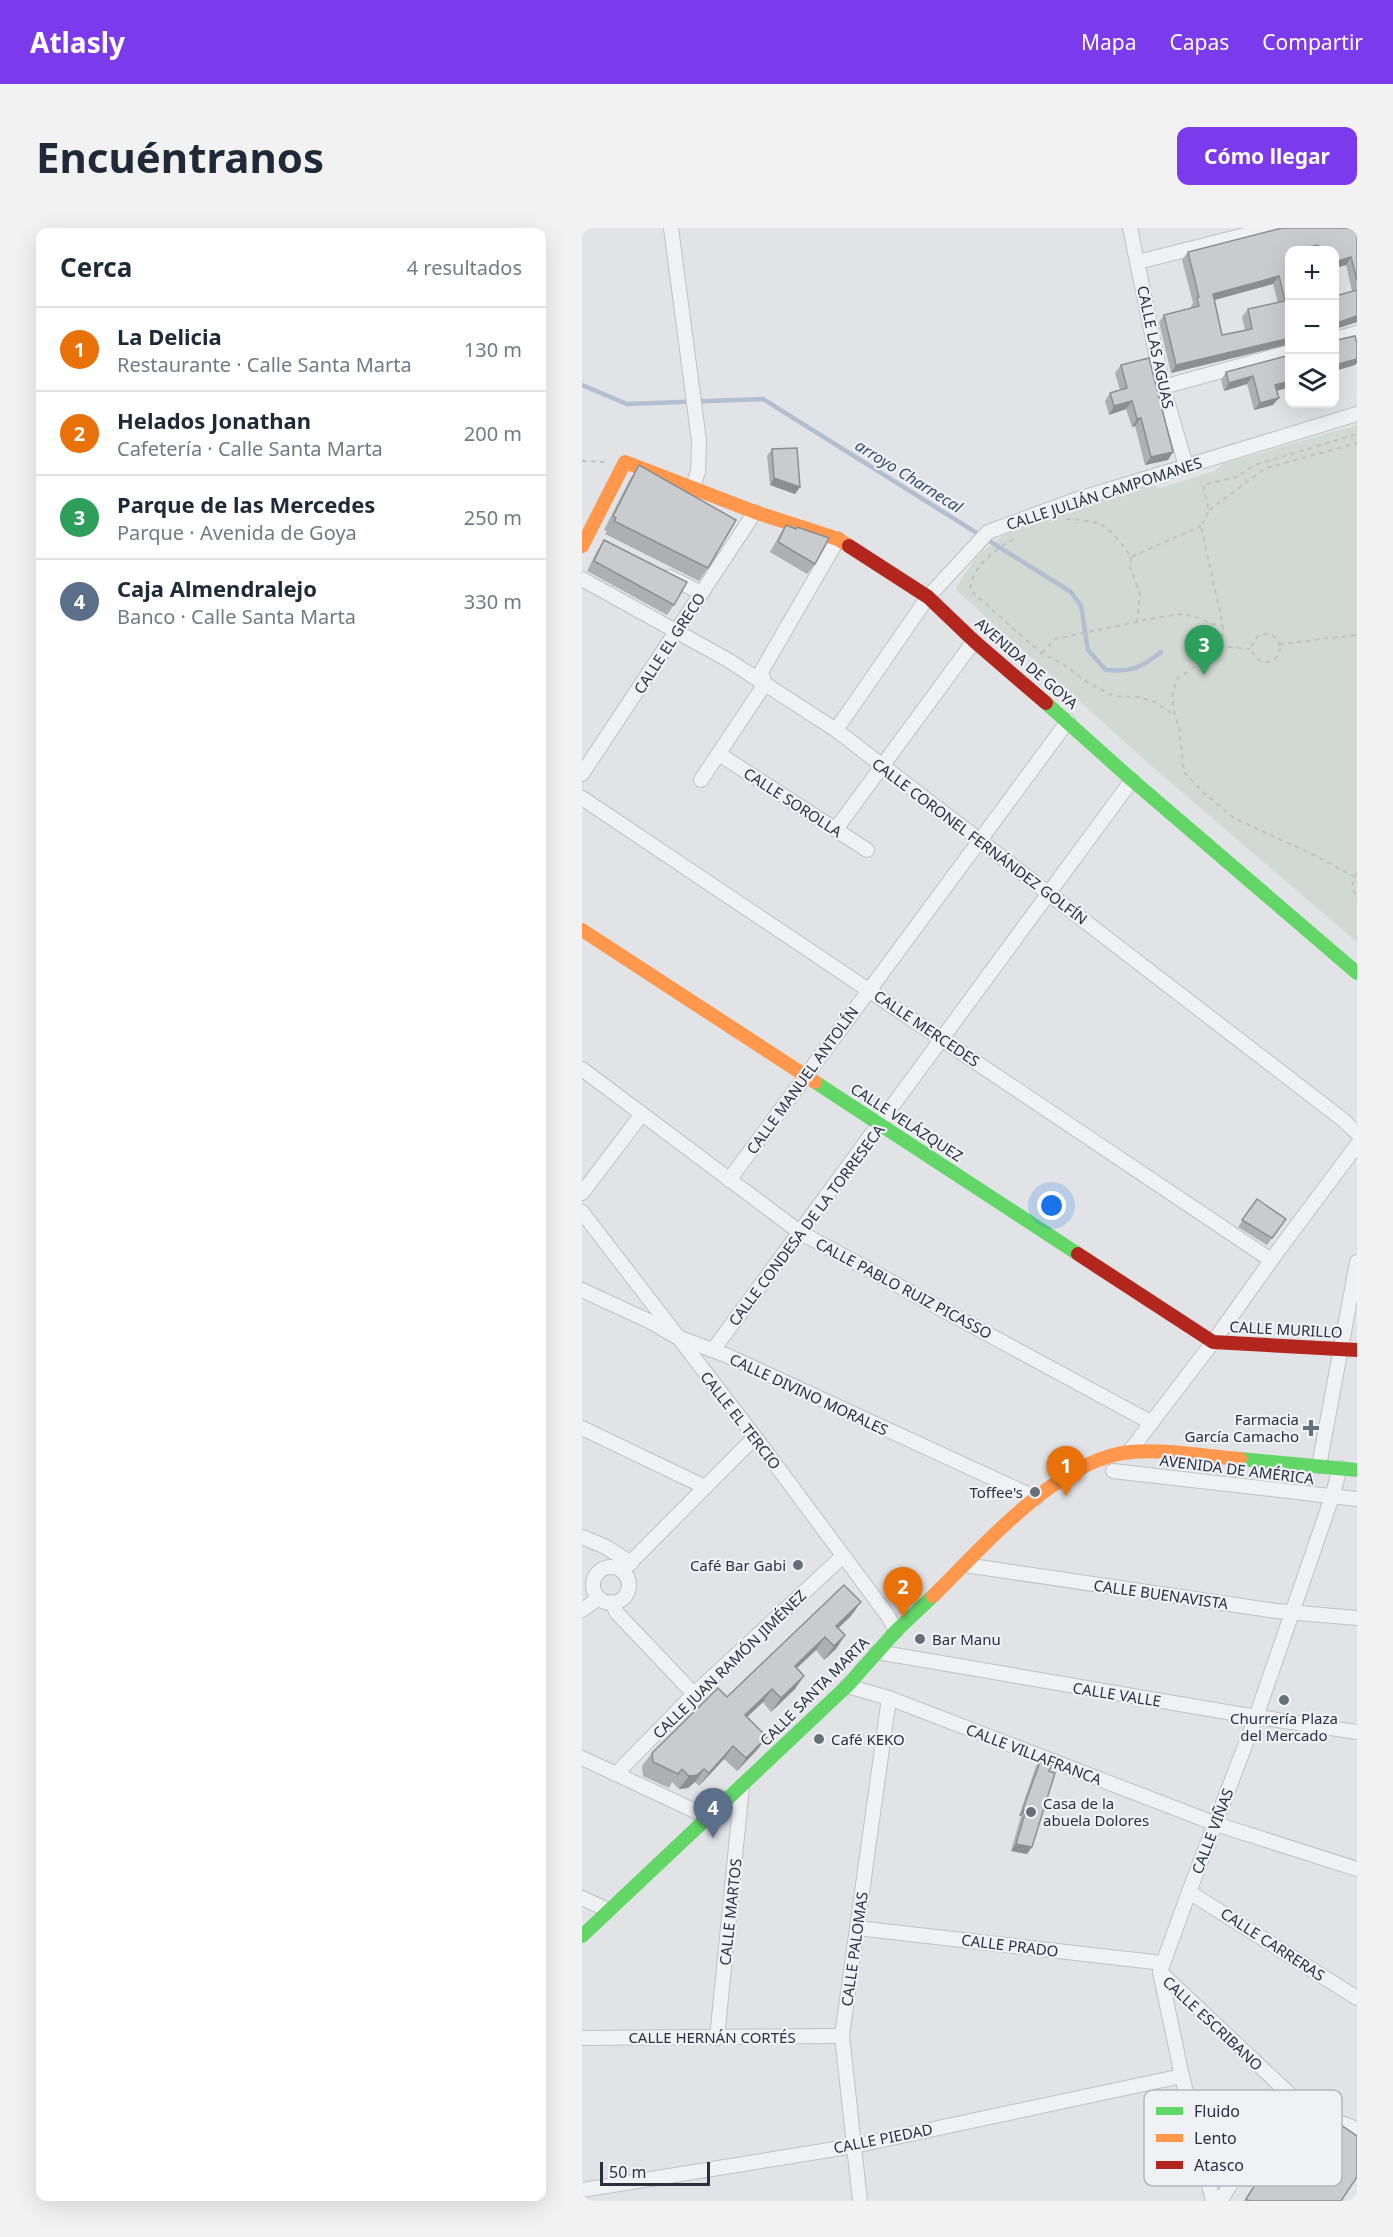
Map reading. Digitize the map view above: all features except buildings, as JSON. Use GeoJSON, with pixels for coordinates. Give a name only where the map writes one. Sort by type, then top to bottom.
{"type":"FeatureCollection","features":[{"type":"Feature","properties":{"kind":"street"},"geometry":{"type":"LineString","coordinates":[[671,228],[699,441],[698,472],[692,488]]}},
{"type":"Feature","properties":{"kind":"street","name":"CALLE LAS AGUAS"},"geometry":{"type":"LineString","coordinates":[[1130,228],[1163,387],[1185,466]]}},
{"type":"Feature","properties":{"kind":"street"},"geometry":{"type":"LineString","coordinates":[[1138,262],[1273,228]]}},
{"type":"Feature","properties":{"kind":"street"},"geometry":{"type":"LineString","coordinates":[[1339,338],[1357,333]]}},
{"type":"Feature","properties":{"kind":"street"},"geometry":{"type":"LineString","coordinates":[[1163,387],[1285,353]]}},
{"type":"Feature","properties":{"kind":"street","name":"CALLE JULIÁN CAMPOMANES"},"geometry":{"type":"LineString","coordinates":[[836,730],[928,597],[988,532],[1072,501],[1357,414]]}},
{"type":"Feature","properties":{"kind":"street"},"geometry":{"type":"LineString","coordinates":[[589,541],[625,462]]}},
{"type":"Feature","properties":{"kind":"street","name":"AVENIDA DE GOYA"},"geometry":{"type":"LineString","coordinates":[[625,462],[755,512],[838,539],[928,597],[974,641],[1068,721],[1132,780],[1357,973]]}},
{"type":"Feature","properties":{"kind":"street","name":"CALLE EL GRECO"},"geometry":{"type":"LineString","coordinates":[[582,774],[755,512]]}},
{"type":"Feature","properties":{"kind":"street"},"geometry":{"type":"LineString","coordinates":[[701,780],[765,684],[761,672],[838,539]]}},
{"type":"Feature","properties":{"kind":"street"},"geometry":{"type":"LineString","coordinates":[[660,572],[702,593]]}},
{"type":"Feature","properties":{"kind":"street","name":"CALLE CORONEL FERNÁNDEZ GOLFÍN"},"geometry":{"type":"LineString","coordinates":[[582,579],[728,660],[836,730],[1342,1119],[1357,1133]]}},
{"type":"Feature","properties":{"kind":"street"},"geometry":{"type":"LineString","coordinates":[[836,829],[974,641]]}},
{"type":"Feature","properties":{"kind":"street","name":"CALLE MANUEL ANTOLÍN"},"geometry":{"type":"LineString","coordinates":[[729,1180],[1068,721]]}},
{"type":"Feature","properties":{"kind":"street","name":"CALLE SOROLLA"},"geometry":{"type":"LineString","coordinates":[[719,753],[867,850]]}},
{"type":"Feature","properties":{"kind":"street","name":"CALLE CONDESA DE LA TORRESECA"},"geometry":{"type":"LineString","coordinates":[[713,1350],[881,1125],[942,1038],[1132,780]]}},
{"type":"Feature","properties":{"kind":"street","name":"CALLE MERCEDES"},"geometry":{"type":"LineString","coordinates":[[582,798],[1271,1260]]}},
{"type":"Feature","properties":{"kind":"street","name":"CALLE VELÁZQUEZ"},"geometry":{"type":"LineString","coordinates":[[582,930],[1213,1342]]}},
{"type":"Feature","properties":{"kind":"street","name":"CALLE PABLO RUIZ PICASSO"},"geometry":{"type":"LineString","coordinates":[[582,1069],[801,1233],[1152,1423]]}},
{"type":"Feature","properties":{"kind":"street"},"geometry":{"type":"LineString","coordinates":[[582,1193],[642,1114]]}},
{"type":"Feature","properties":{"kind":"street"},"geometry":{"type":"LineString","coordinates":[[1129,1452],[1213,1342],[1271,1260],[1355,1152]]}},
{"type":"Feature","properties":{"kind":"street","name":"CALLE EL TERCIO"},"geometry":{"type":"LineString","coordinates":[[582,1212],[755,1437],[896,1631]]}},
{"type":"Feature","properties":{"kind":"street"},"geometry":{"type":"LineString","coordinates":[[1319,1466],[1357,1262]]}},
{"type":"Feature","properties":{"kind":"street","name":"CALLE DIVINO MORALES"},"geometry":{"type":"LineString","coordinates":[[582,1290],[675,1335],[713,1350],[1036,1498]]}},
{"type":"Feature","properties":{"kind":"street","name":"CALLE MURILLO"},"geometry":{"type":"LineString","coordinates":[[1213,1342],[1357,1350]]}},
{"type":"Feature","properties":{"kind":"street"},"geometry":{"type":"LineString","coordinates":[[582,1428],[705,1487]]}},
{"type":"Feature","properties":{"kind":"street"},"geometry":{"type":"LineString","coordinates":[[694,1694],[618,1613],[597,1597],[594,1580],[602,1569],[620,1567],[755,1437]]}},
{"type":"Feature","properties":{"kind":"street","name":"AVENIDA DE AMÉRICA"},"geometry":{"type":"LineString","coordinates":[[1071,1472],[1091,1462],[1129,1452],[1167,1453],[1357,1470]]}},
{"type":"Feature","properties":{"kind":"street","name":"CALLE VIÑAS"},"geometry":{"type":"LineString","coordinates":[[1162,1968],[1256,1717],[1340,1468]]}},
{"type":"Feature","properties":{"kind":"street","name":"AVENIDA DE AMÉRICA"},"geometry":{"type":"LineString","coordinates":[[1113,1471],[1357,1499]]}},
{"type":"Feature","properties":{"kind":"street","name":"CALLE SANTA MARTA"},"geometry":{"type":"LineString","coordinates":[[582,1936],[710,1818],[847,1686],[896,1631],[965,1565],[1036,1498],[1071,1472]]}},
{"type":"Feature","properties":{"kind":"street"},"geometry":{"type":"LineString","coordinates":[[582,1537],[606,1547],[626,1576],[628,1590],[624,1597],[597,1597],[582,1610]]}},
{"type":"Feature","properties":{"kind":"street"},"geometry":{"type":"LineString","coordinates":[[606,1547],[620,1567]]}},
{"type":"Feature","properties":{"kind":"street","name":"CALLE JUAN RAMÓN JIMÉNEZ"},"geometry":{"type":"LineString","coordinates":[[616,1774],[694,1694],[843,1556]]}},
{"type":"Feature","properties":{"kind":"street","name":"CALLE BUENAVISTA"},"geometry":{"type":"LineString","coordinates":[[965,1565],[1291,1613],[1357,1618]]}},
{"type":"Feature","properties":{"kind":"street","name":"CALLE VALLE"},"geometry":{"type":"LineString","coordinates":[[878,1652],[1256,1717],[1357,1732]]}},
{"type":"Feature","properties":{"kind":"street","name":"CALLE VILLAFRANCA"},"geometry":{"type":"LineString","coordinates":[[847,1686],[889,1698],[1216,1824],[1357,1869]]}},
{"type":"Feature","properties":{"kind":"street","name":"CALLE PALOMAS"},"geometry":{"type":"LineString","coordinates":[[860,2201],[842,2036],[889,1698]]}},
{"type":"Feature","properties":{"kind":"street"},"geometry":{"type":"LineString","coordinates":[[582,1758],[710,1818]]}},
{"type":"Feature","properties":{"kind":"street","name":"CALLE MARTOS"},"geometry":{"type":"LineString","coordinates":[[717,2038],[742,1786]]}},
{"type":"Feature","properties":{"kind":"street","name":"CALLE CARRERAS"},"geometry":{"type":"LineString","coordinates":[[1189,1892],[1357,1998]]}},
{"type":"Feature","properties":{"kind":"street"},"geometry":{"type":"LineString","coordinates":[[582,1898],[608,1910]]}},
{"type":"Feature","properties":{"kind":"street","name":"CALLE PRADO"},"geometry":{"type":"LineString","coordinates":[[857,1928],[1162,1968]]}},
{"type":"Feature","properties":{"kind":"street"},"geometry":{"type":"LineString","coordinates":[[1162,1968],[1185,2090]]}},
{"type":"Feature","properties":{"kind":"street","name":"CALLE ESCRIBANO"},"geometry":{"type":"LineString","coordinates":[[1162,1968],[1285,2090]]}},
{"type":"Feature","properties":{"kind":"street","name":"CALLE HERNÁN CORTÉS"},"geometry":{"type":"LineString","coordinates":[[582,2038],[842,2036]]}},
{"type":"Feature","properties":{"kind":"street","name":"CALLE PIEDAD"},"geometry":{"type":"LineString","coordinates":[[582,2190],[854,2146],[1182,2076]]}},
{"type":"Feature","properties":{"kind":"street","name":"CALLE ESCRIBANO"},"geometry":{"type":"LineString","coordinates":[[1342,2123],[1357,2129]]}},
{"type":"Feature","properties":{"kind":"street"},"geometry":{"type":"LineString","coordinates":[[1209,2186],[1213,2201]]}},
{"type":"Feature","properties":{"kind":"street"},"geometry":{"type":"LineString","coordinates":[[1220,2201],[1229,2186]]}},
{"type":"Feature","properties":{"kind":"path"},"geometry":{"type":"LineString","coordinates":[[1209,511],[1203,485],[1236,477],[1255,465],[1357,434]]}},
{"type":"Feature","properties":{"kind":"path"},"geometry":{"type":"LineString","coordinates":[[1131,557],[1201,526],[1209,511],[1266,468],[1357,443]]}},
{"type":"Feature","properties":{"kind":"path"},"geometry":{"type":"LineString","coordinates":[[582,461],[625,462]]}},
{"type":"Feature","properties":{"kind":"path"},"geometry":{"type":"LineString","coordinates":[[1057,523],[1067,519],[1096,522],[1115,534],[1131,557],[1130,567],[1140,594],[1137,622]]}},
{"type":"Feature","properties":{"kind":"path"},"geometry":{"type":"LineString","coordinates":[[1201,526],[1223,626],[1222,641],[1211,656],[1178,678],[1173,690],[1184,772],[1204,794],[1234,818],[1314,855],[1355,877]]}},
{"type":"Feature","properties":{"kind":"path"},"geometry":{"type":"LineString","coordinates":[[1018,536],[990,554],[971,579],[970,590],[1041,653],[1063,664],[1087,682],[1113,696],[1138,697],[1155,702],[1176,716]]}},
{"type":"Feature","properties":{"kind":"path"},"geometry":{"type":"LineString","coordinates":[[1041,653],[1055,639],[1182,614],[1223,626]]}},
{"type":"Feature","properties":{"kind":"path"},"geometry":{"type":"LineString","coordinates":[[1261,634],[1270,634],[1279,644],[1277,657],[1269,662],[1259,661],[1251,649],[1254,640],[1261,634]]}},
{"type":"Feature","properties":{"kind":"path"},"geometry":{"type":"LineString","coordinates":[[1279,644],[1357,635]]}},
{"type":"Feature","properties":{"kind":"path"},"geometry":{"type":"LineString","coordinates":[[1219,646],[1251,649]]}},
{"type":"Feature","properties":{"kind":"path"},"geometry":{"type":"LineString","coordinates":[[1357,873],[1352,886],[1357,899]]}},
{"type":"Feature","properties":{"kind":"shaded area"},"geometry":{"type":"Polygon","coordinates":[[[1357,425],[1357,942],[1147,762],[955,589],[978,555],[1008,532],[1152,485],[1161,488],[1214,471],[1223,464],[1357,425]]]}},
{"type":"Feature","properties":{"kind":"waterway","name":"arroyo Charnecal"},"geometry":{"type":"LineString","coordinates":[[582,385],[627,404],[763,399],[1071,592],[1081,606],[1088,650],[1106,670],[1136,668],[1161,652]]}},
{"type":"Feature","properties":{"kind":"traffic: fast"},"geometry":{"type":"LineString","coordinates":[[1046,703],[1357,973]]}},
{"type":"Feature","properties":{"kind":"traffic: fast"},"geometry":{"type":"LineString","coordinates":[[815,1082],[1078,1254]]}},
{"type":"Feature","properties":{"kind":"traffic: fast"},"geometry":{"type":"LineString","coordinates":[[1240,1459],[1357,1470]]}},
{"type":"Feature","properties":{"kind":"traffic: fast"},"geometry":{"type":"LineString","coordinates":[[582,1936],[847,1686],[896,1631],[933,1596]]}},
{"type":"Feature","properties":{"kind":"traffic: slow"},"geometry":{"type":"LineString","coordinates":[[582,546],[625,462],[755,512],[838,539],[849,546]]}},
{"type":"Feature","properties":{"kind":"traffic: slow"},"geometry":{"type":"LineString","coordinates":[[582,930],[815,1082]]}},
{"type":"Feature","properties":{"kind":"traffic: slow"},"geometry":{"type":"LineString","coordinates":[[933,1596],[1023,1508],[1076,1471],[1103,1458],[1143,1451],[1240,1459]]}},
{"type":"Feature","properties":{"kind":"traffic: jam"},"geometry":{"type":"LineString","coordinates":[[849,546],[928,597],[974,641],[1046,703]]}},
{"type":"Feature","properties":{"kind":"traffic: jam"},"geometry":{"type":"LineString","coordinates":[[1078,1254],[1213,1342],[1357,1350]]}},
{"type":"Feature","properties":{"kind":"place","name":"Parque de las Mercedes"},"geometry":{"type":"Point","coordinates":[1204,675]}},
{"type":"Feature","properties":{"kind":"place","name":"Farmacia García Camacho"},"geometry":{"type":"Point","coordinates":[1311,1428]}},
{"type":"Feature","properties":{"kind":"place","name":"Toffee's"},"geometry":{"type":"Point","coordinates":[1035,1492]}},
{"type":"Feature","properties":{"kind":"place","name":"La Delicia"},"geometry":{"type":"Point","coordinates":[1066,1496]}},
{"type":"Feature","properties":{"kind":"place","name":"Café Bar Gabi"},"geometry":{"type":"Point","coordinates":[798,1565]}},
{"type":"Feature","properties":{"kind":"place","name":"Helados Jonathan"},"geometry":{"type":"Point","coordinates":[903,1617]}},
{"type":"Feature","properties":{"kind":"place","name":"Bar Manu"},"geometry":{"type":"Point","coordinates":[920,1639]}},
{"type":"Feature","properties":{"kind":"place","name":"Churrería Plaza del Mercado"},"geometry":{"type":"Point","coordinates":[1284,1700]}},
{"type":"Feature","properties":{"kind":"place","name":"Café KEKO"},"geometry":{"type":"Point","coordinates":[819,1739]}},
{"type":"Feature","properties":{"kind":"place","name":"Casa de la abuela Dolores"},"geometry":{"type":"Point","coordinates":[1031,1812]}},
{"type":"Feature","properties":{"kind":"place","name":"Caja Almendralejo"},"geometry":{"type":"Point","coordinates":[713,1838]}}]}
